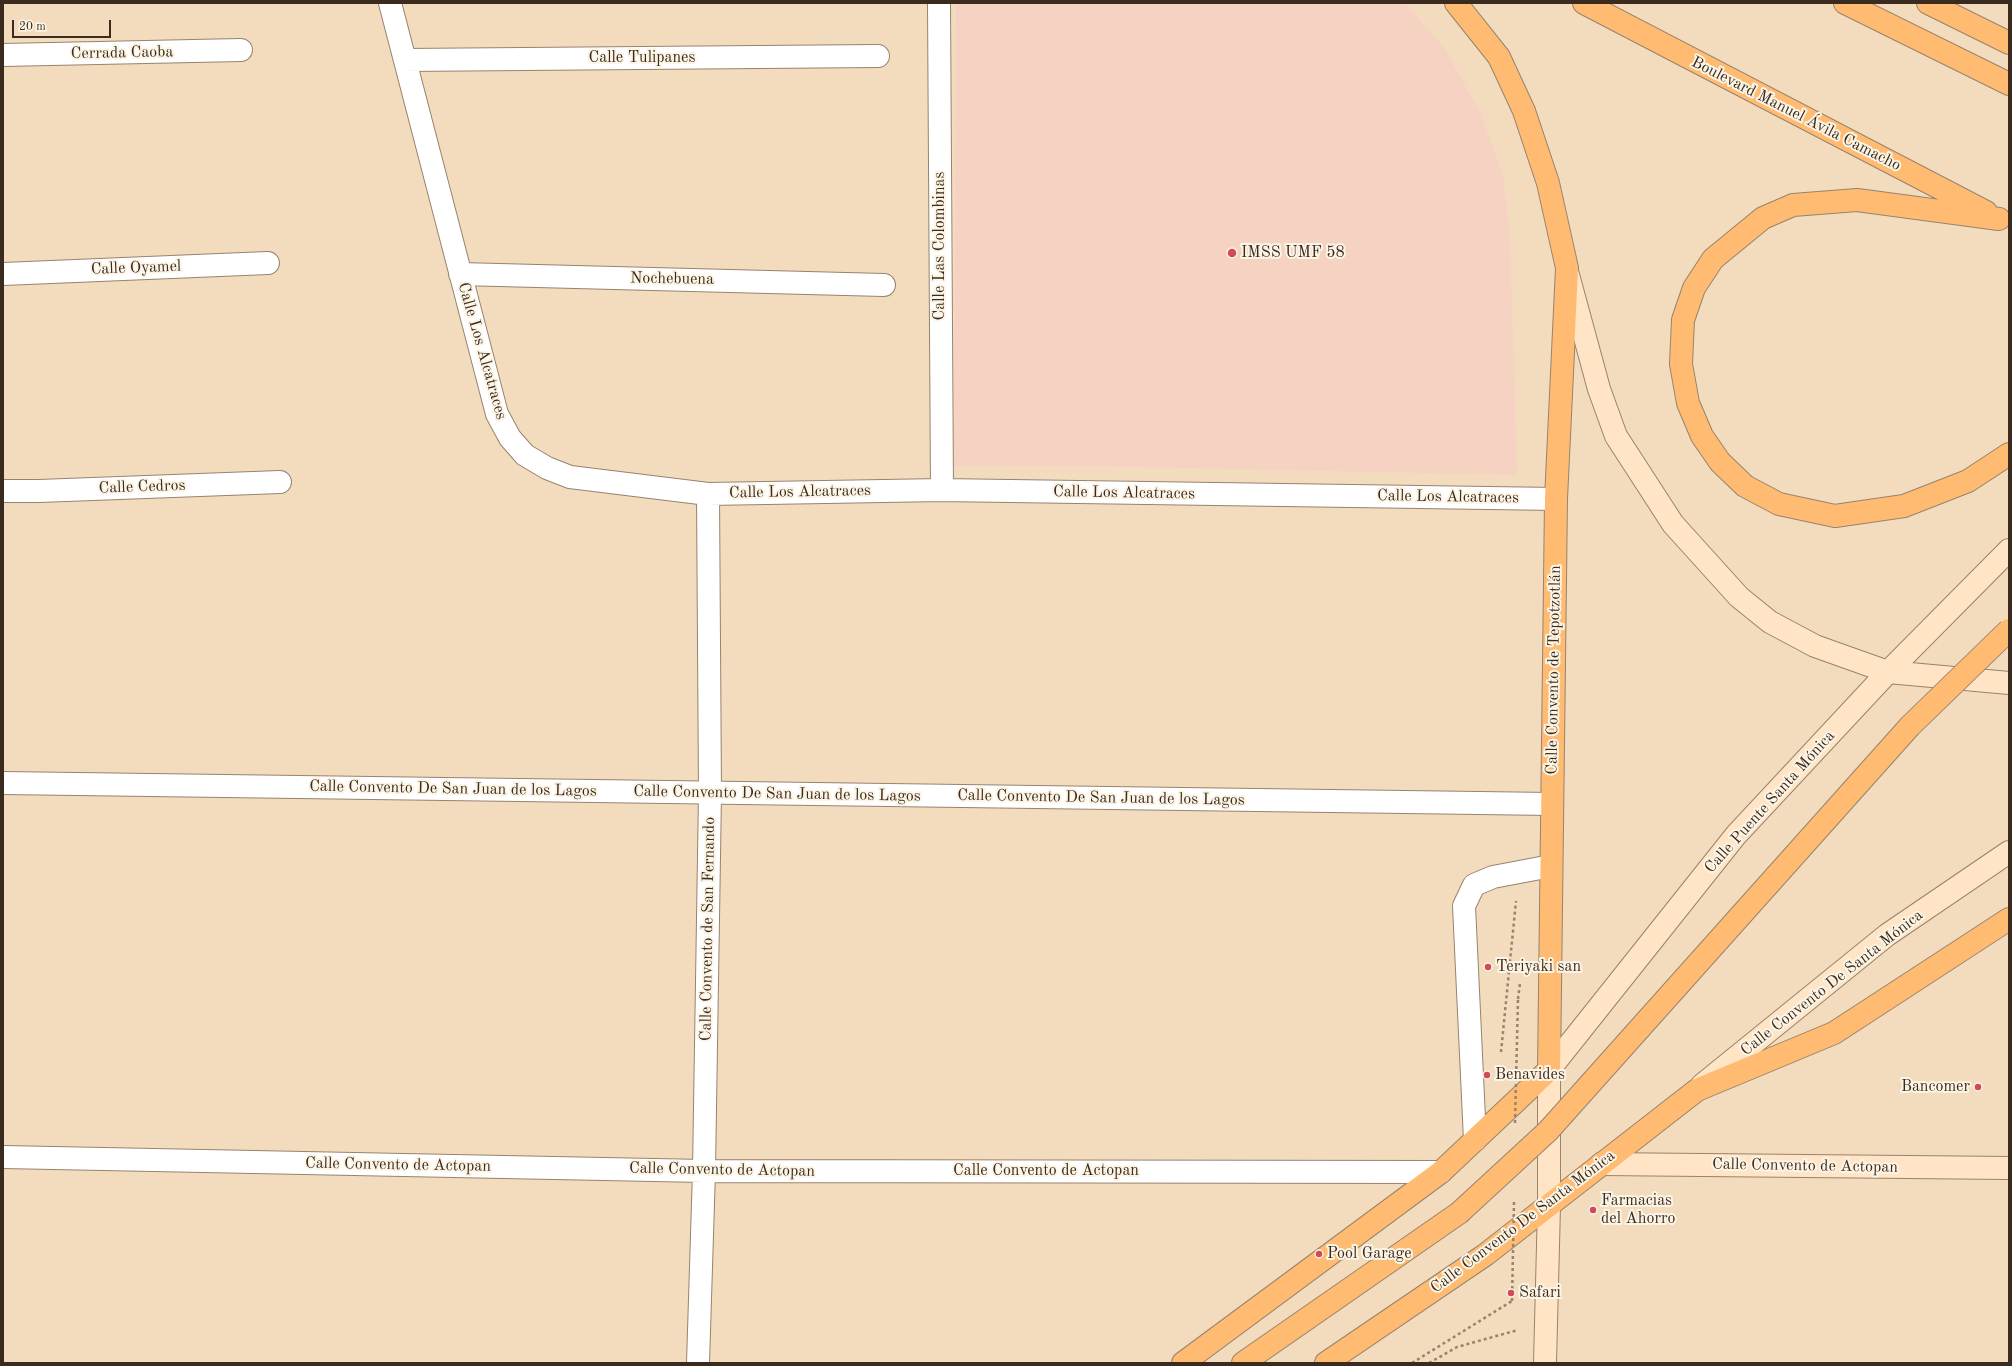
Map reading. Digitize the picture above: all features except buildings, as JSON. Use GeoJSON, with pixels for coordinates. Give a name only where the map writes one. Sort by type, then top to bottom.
{"type":"FeatureCollection","features":[{"type":"Feature","properties":{"kind":"main road","name":"Calle Convento de Tepotzotlán"},"geometry":{"type":"LineString","coordinates":[[1456,3],[1499,57],[1524,111],[1548,183],[1566,268],[1556,499],[1551,866],[1549,1206],[1545,1363]]}},
{"type":"Feature","properties":{"kind":"main road","name":"Boulevard Manuel Ávila Camacho"},"geometry":{"type":"LineString","coordinates":[[1584,3],[2004,222]]}},
{"type":"Feature","properties":{"kind":"main road"},"geometry":{"type":"LineString","coordinates":[[1845,3],[2009,84]]}},
{"type":"Feature","properties":{"kind":"main road"},"geometry":{"type":"LineString","coordinates":[[1928,3],[2009,43]]}},
{"type":"Feature","properties":{"kind":"main road"},"geometry":{"type":"LineString","coordinates":[[2004,222],[1857,200],[1793,205],[1763,218],[1713,260],[1694,288],[1683,320],[1681,364],[1688,403],[1702,436],[1720,462],[1745,486],[1779,504],[1836,516],[1904,506],[1968,481],[2009,454]]}},
{"type":"Feature","properties":{"kind":"main road"},"geometry":{"type":"LineString","coordinates":[[1566,268],[1599,389],[1616,436],[1673,524],[1739,597],[1770,622],[1815,646],[1888,672],[2009,683]]}},
{"type":"Feature","properties":{"kind":"main road","name":"Calle Puente Santa Mónica"},"geometry":{"type":"LineString","coordinates":[[1549,1070],[1736,835],[1888,672],[2009,550]]}},
{"type":"Feature","properties":{"kind":"main road"},"geometry":{"type":"LineString","coordinates":[[1243,1363],[1459,1213],[1548,1131],[1910,726],[2009,630]]}},
{"type":"Feature","properties":{"kind":"main road","name":"Calle Convento De Santa Mónica"},"geometry":{"type":"LineString","coordinates":[[1326,1363],[1485,1255],[1697,1090],[1887,935],[2009,852]]}},
{"type":"Feature","properties":{"kind":"main road","name":"Calle Convento De Santa Mónica"},"geometry":{"type":"LineString","coordinates":[[1697,1090],[1834,1033],[2009,920]]}},
{"type":"Feature","properties":{"kind":"main road"},"geometry":{"type":"LineString","coordinates":[[1183,1363],[1441,1172],[1549,1070]]}},
{"type":"Feature","properties":{"kind":"main road","name":"Calle Convento de Actopan"},"geometry":{"type":"LineString","coordinates":[[1601,1164],[2009,1168]]}},
{"type":"Feature","properties":{"kind":"street","name":"Calle Los Alcatraces"},"geometry":{"type":"LineString","coordinates":[[390,3],[497,414],[510,438],[525,455],[547,468],[570,477],[708,494],[942,490],[1556,499]]}},
{"type":"Feature","properties":{"kind":"street","name":"Calle Las Colombinas"},"geometry":{"type":"LineString","coordinates":[[939,3],[942,490]]}},
{"type":"Feature","properties":{"kind":"street","name":"Cerrada Caoba"},"geometry":{"type":"LineString","coordinates":[[3,55],[241,50]]}},
{"type":"Feature","properties":{"kind":"street","name":"Calle Tulipanes"},"geometry":{"type":"LineString","coordinates":[[405,60],[878,56]]}},
{"type":"Feature","properties":{"kind":"street","name":"Calle Oyamel"},"geometry":{"type":"LineString","coordinates":[[3,274],[268,263]]}},
{"type":"Feature","properties":{"kind":"street","name":"Nochebuena"},"geometry":{"type":"LineString","coordinates":[[460,274],[884,285]]}},
{"type":"Feature","properties":{"kind":"street","name":"Calle Cedros"},"geometry":{"type":"LineString","coordinates":[[3,491],[280,482]]}},
{"type":"Feature","properties":{"kind":"street","name":"Calle Convento de San Fernando"},"geometry":{"type":"LineString","coordinates":[[698,1363],[704,1171],[710,793],[708,494]]}},
{"type":"Feature","properties":{"kind":"street","name":"Calle Convento De San Juan de los Lagos"},"geometry":{"type":"LineString","coordinates":[[3,783],[1552,804]]}},
{"type":"Feature","properties":{"kind":"street"},"geometry":{"type":"LineString","coordinates":[[1475,1140],[1464,906],[1474,885],[1493,877],[1551,866]]}},
{"type":"Feature","properties":{"kind":"street","name":"Calle Convento de Actopan"},"geometry":{"type":"LineString","coordinates":[[3,1157],[704,1171],[1441,1172]]}},
{"type":"Feature","properties":{"kind":"path"},"geometry":{"type":"LineString","coordinates":[[1501,1060],[1516,902],[1523,902]]}},
{"type":"Feature","properties":{"kind":"path"},"geometry":{"type":"LineString","coordinates":[[1518,999],[1521,976]]}},
{"type":"Feature","properties":{"kind":"path"},"geometry":{"type":"LineString","coordinates":[[1412,1363],[1512,1301]]}},
{"type":"Feature","properties":{"kind":"path"},"geometry":{"type":"LineString","coordinates":[[1429,1363],[1457,1347],[1546,1323]]}},
{"type":"Feature","properties":{"kind":"shaded area","name":"IMSS UMF 58"},"geometry":{"type":"Polygon","coordinates":[[[956,3],[1404,3],[1407,5],[1445,49],[1481,114],[1503,175],[1510,236],[1517,475],[1088,466],[954,466],[956,3]]]}},
{"type":"Feature","properties":{"kind":"place","name":"IMSS UMF 58"},"geometry":{"type":"Point","coordinates":[1232,253]}},
{"type":"Feature","properties":{"kind":"place","name":"Teriyaki san"},"geometry":{"type":"Point","coordinates":[1488,967]}},
{"type":"Feature","properties":{"kind":"place","name":"Benavides"},"geometry":{"type":"Point","coordinates":[1487,1075]}},
{"type":"Feature","properties":{"kind":"place","name":"Bancomer"},"geometry":{"type":"Point","coordinates":[1978,1087]}},
{"type":"Feature","properties":{"kind":"place","name":"Farmacias del Ahorro"},"geometry":{"type":"Point","coordinates":[1593,1210]}},
{"type":"Feature","properties":{"kind":"place","name":"Pool Garage"},"geometry":{"type":"Point","coordinates":[1319,1254]}},
{"type":"Feature","properties":{"kind":"place","name":"Safari"},"geometry":{"type":"Point","coordinates":[1511,1293]}}]}
